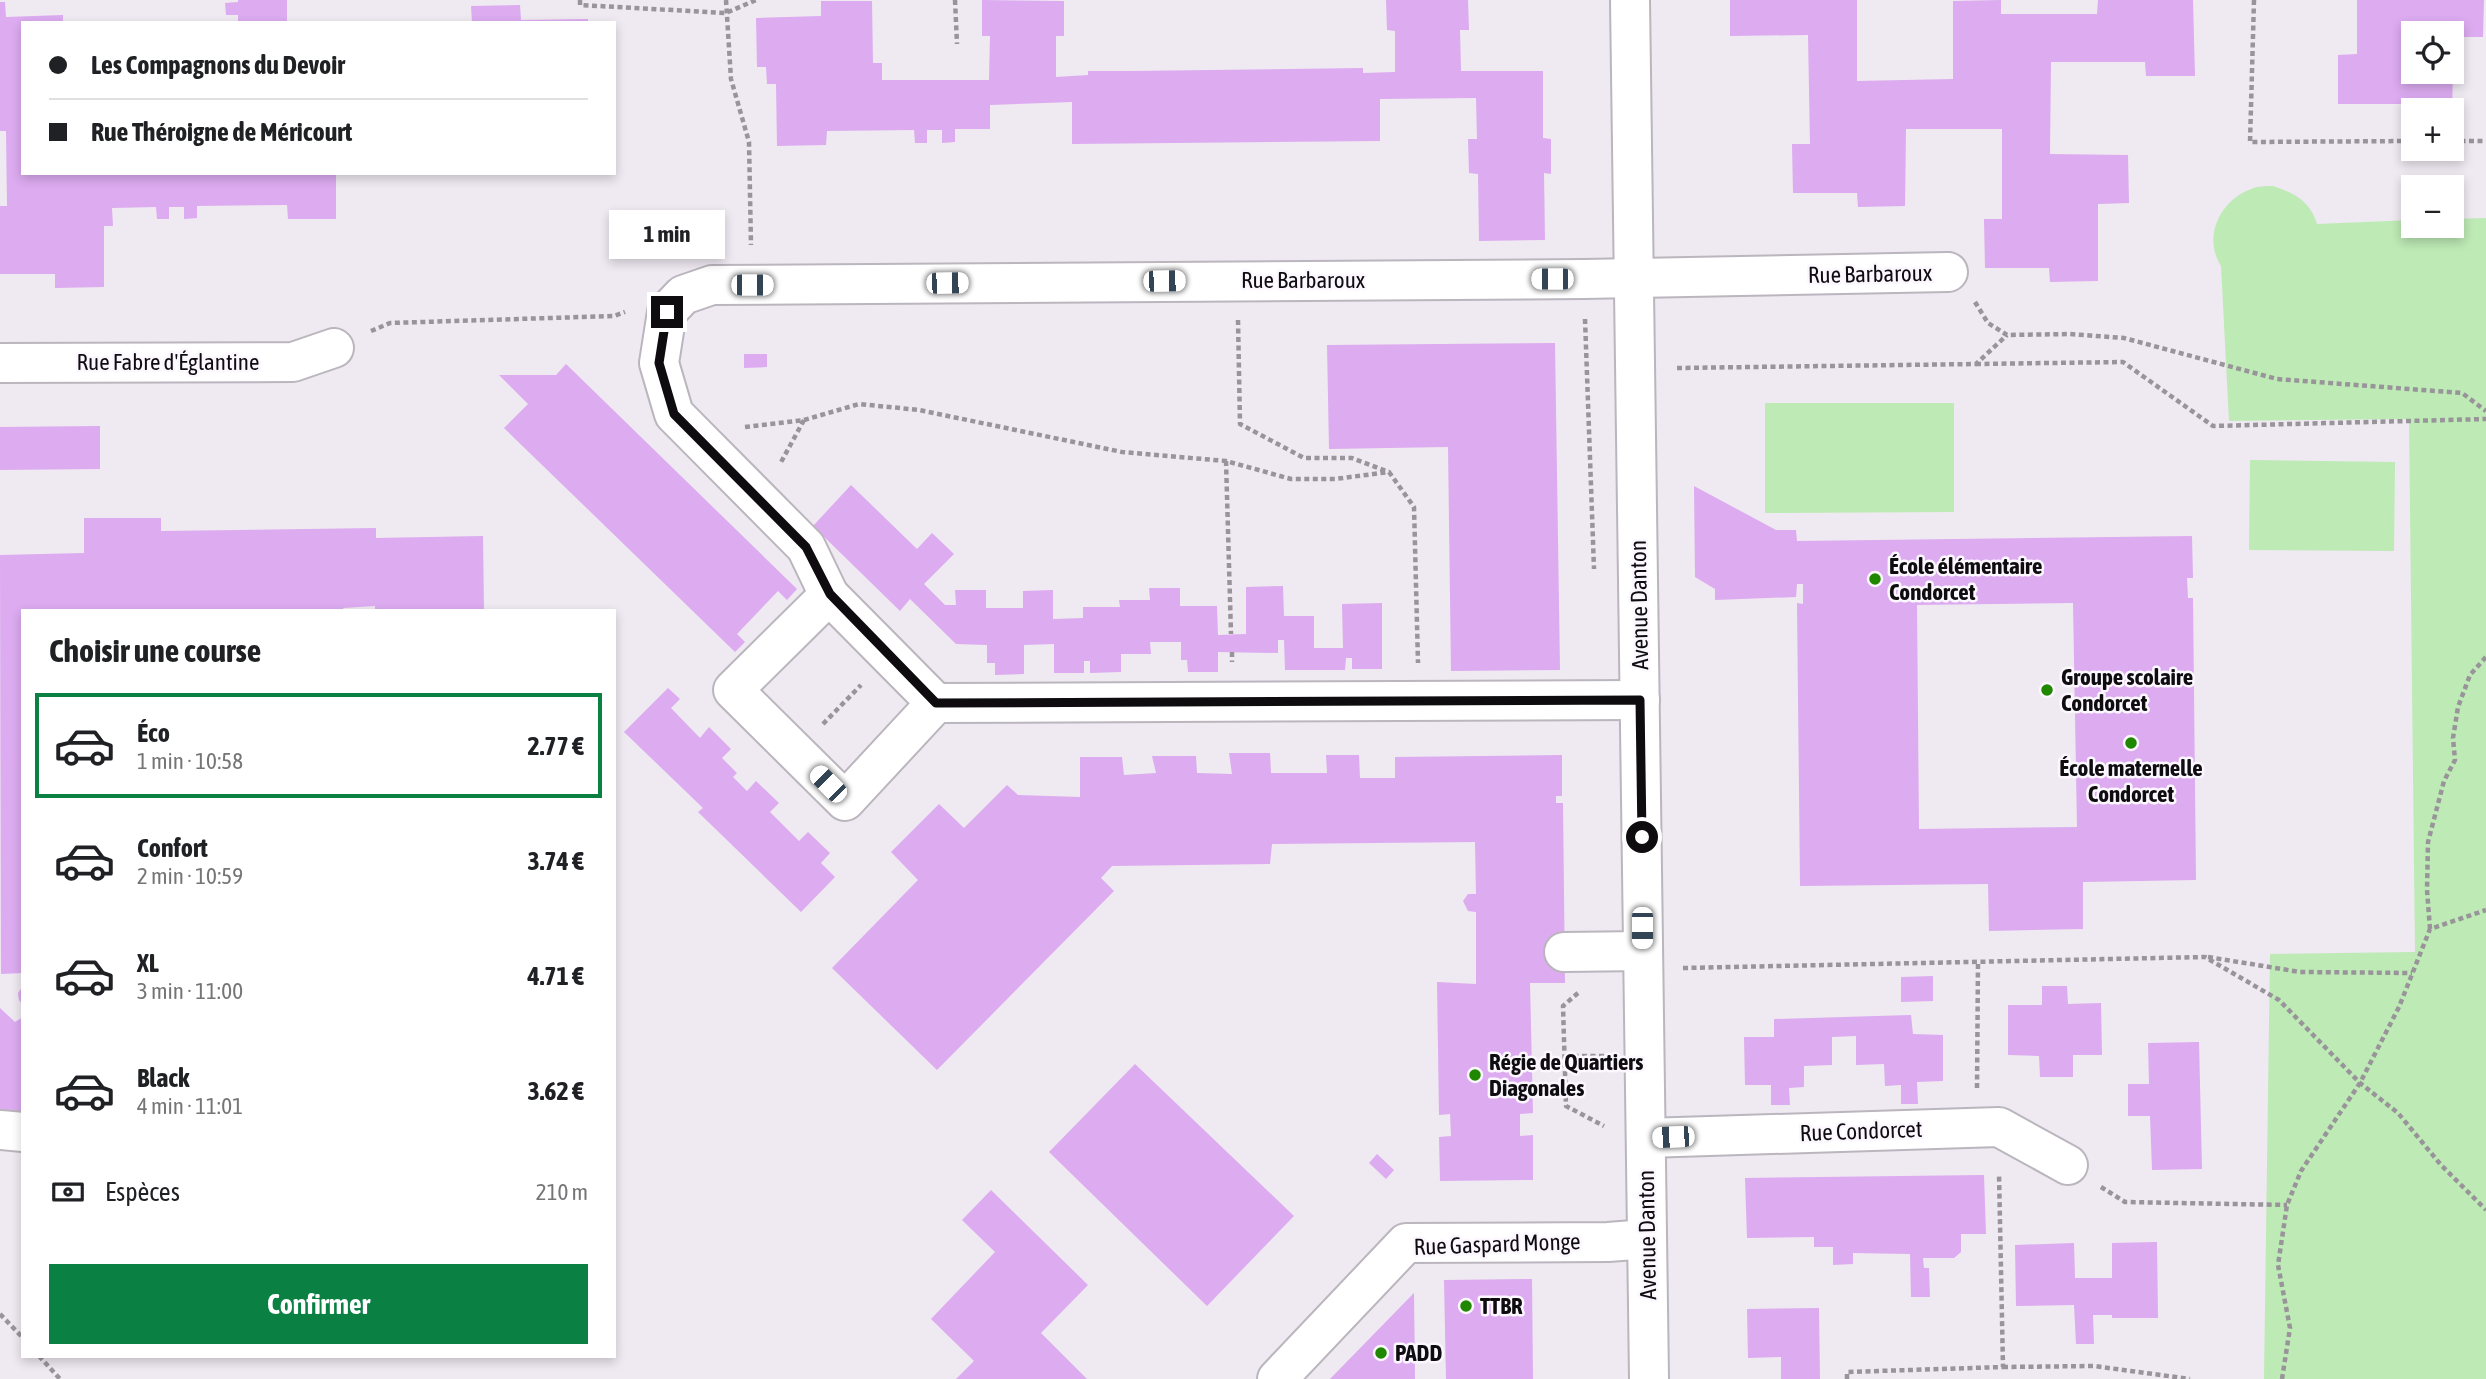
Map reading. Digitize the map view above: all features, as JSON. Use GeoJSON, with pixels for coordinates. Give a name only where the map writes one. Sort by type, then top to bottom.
{"type":"FeatureCollection","features":[{"type":"Feature","properties":{"kind":"street","name":"Avenue Danton"},"geometry":{"type":"LineString","coordinates":[[1630,0],[1649,1379]]}},
{"type":"Feature","properties":{"kind":"street","name":"Rue Barbaroux"},"geometry":{"type":"LineString","coordinates":[[675,304],[712,285],[1635,279],[1948,272]]}},
{"type":"Feature","properties":{"kind":"street"},"geometry":{"type":"LineString","coordinates":[[675,304],[659,363],[674,414],[806,547],[830,594],[936,703],[1640,700]]}},
{"type":"Feature","properties":{"kind":"street","name":"Rue Fabre d'Églantine"},"geometry":{"type":"LineString","coordinates":[[0,363],[293,362],[334,348]]}},
{"type":"Feature","properties":{"kind":"street"},"geometry":{"type":"LineString","coordinates":[[830,594],[733,690],[845,801],[936,703]]}},
{"type":"Feature","properties":{"kind":"street"},"geometry":{"type":"LineString","coordinates":[[1564,952],[1643,960]]}},
{"type":"Feature","properties":{"kind":"street"},"geometry":{"type":"LineString","coordinates":[[1988,1127],[2068,1165]]}},
{"type":"Feature","properties":{"kind":"street","name":"Rue Condorcet"},"geometry":{"type":"LineString","coordinates":[[1646,1138],[1988,1127]]}},
{"type":"Feature","properties":{"kind":"street"},"geometry":{"type":"LineString","coordinates":[[0,1130],[21,1132]]}},
{"type":"Feature","properties":{"kind":"street","name":"Rue Gaspard Monge"},"geometry":{"type":"LineString","coordinates":[[1277,1379],[1406,1243],[1608,1242],[1647,1239]]}},
{"type":"Feature","properties":{"kind":"path"},"geometry":{"type":"LineString","coordinates":[[580,0],[580,5],[726,13],[756,0]]}},
{"type":"Feature","properties":{"kind":"path"},"geometry":{"type":"LineString","coordinates":[[726,0],[731,79],[748,142],[752,285]]}},
{"type":"Feature","properties":{"kind":"path"},"geometry":{"type":"LineString","coordinates":[[955,0],[957,44]]}},
{"type":"Feature","properties":{"kind":"path"},"geometry":{"type":"LineString","coordinates":[[2254,0],[2250,142],[2401,141]]}},
{"type":"Feature","properties":{"kind":"path"},"geometry":{"type":"LineString","coordinates":[[2464,141],[2486,141]]}},
{"type":"Feature","properties":{"kind":"path"},"geometry":{"type":"LineString","coordinates":[[1948,272],[1962,279],[1988,323],[2007,335],[2070,334],[2124,338],[2277,379],[2462,393],[2486,411]]}},
{"type":"Feature","properties":{"kind":"path"},"geometry":{"type":"LineString","coordinates":[[1237,281],[1240,424],[1304,458],[1352,458],[1389,472],[1414,508],[1419,701]]}},
{"type":"Feature","properties":{"kind":"path"},"geometry":{"type":"LineString","coordinates":[[334,348],[390,323],[614,316],[675,304]]}},
{"type":"Feature","properties":{"kind":"path"},"geometry":{"type":"LineString","coordinates":[[1976,364],[2007,335]]}},
{"type":"Feature","properties":{"kind":"path"},"geometry":{"type":"LineString","coordinates":[[1587,369],[2123,362],[2213,426],[2486,419]]}},
{"type":"Feature","properties":{"kind":"path"},"geometry":{"type":"LineString","coordinates":[[804,420],[859,404],[919,410],[1122,452],[1226,461],[1291,480],[1335,479],[1389,472]]}},
{"type":"Feature","properties":{"kind":"path"},"geometry":{"type":"LineString","coordinates":[[1226,461],[1231,634]]}},
{"type":"Feature","properties":{"kind":"path"},"geometry":{"type":"LineString","coordinates":[[794,751],[890,657]]}},
{"type":"Feature","properties":{"kind":"path"},"geometry":{"type":"LineString","coordinates":[[2282,1379],[2290,1328],[2278,1265],[2287,1205],[2301,1171],[2360,1083],[2399,1007],[2430,929],[2427,890],[2428,842],[2432,822],[2444,781],[2455,760],[2453,738],[2458,707],[2470,675],[2486,657]]}},
{"type":"Feature","properties":{"kind":"path"},"geometry":{"type":"LineString","coordinates":[[2430,929],[2486,909]]}},
{"type":"Feature","properties":{"kind":"path"},"geometry":{"type":"LineString","coordinates":[[1643,960],[1978,962],[2205,957],[2300,972],[2412,973]]}},
{"type":"Feature","properties":{"kind":"path"},"geometry":{"type":"LineString","coordinates":[[2205,957],[2279,1000],[2360,1083],[2398,1113],[2441,1165],[2486,1210]]}},
{"type":"Feature","properties":{"kind":"path"},"geometry":{"type":"LineString","coordinates":[[1978,962],[2003,1367]]}},
{"type":"Feature","properties":{"kind":"path"},"geometry":{"type":"LineString","coordinates":[[1583,989],[1563,1006],[1566,1106],[1606,1127]]}},
{"type":"Feature","properties":{"kind":"path"},"geometry":{"type":"LineString","coordinates":[[1565,1056],[1605,1056]]}},
{"type":"Feature","properties":{"kind":"path"},"geometry":{"type":"LineString","coordinates":[[2068,1165],[2124,1202],[2287,1205]]}},
{"type":"Feature","properties":{"kind":"path"},"geometry":{"type":"LineString","coordinates":[[0,1314],[21,1336]]}},
{"type":"Feature","properties":{"kind":"path"},"geometry":{"type":"LineString","coordinates":[[41,1358],[60,1379]]}},
{"type":"Feature","properties":{"kind":"path"},"geometry":{"type":"LineString","coordinates":[[1847,1379],[1847,1372],[2094,1366],[2190,1379]]}},
{"type":"Feature","properties":{"kind":"green space"},"geometry":{"type":"Polygon","coordinates":[[[2273,186],[2300,199],[2310,209],[2317,224],[2401,220],[2401,238],[2464,238],[2464,219],[2486,218],[2486,1379],[2264,1379],[2270,954],[2415,952],[2409,419],[2229,421],[2221,266],[2213,243],[2214,231],[2223,210],[2231,201],[2256,187],[2273,186]]]}},
{"type":"Feature","properties":{"kind":"green space"},"geometry":{"type":"Polygon","coordinates":[[[1765,403],[1954,403],[1954,512],[1765,513],[1765,403]]]}},
{"type":"Feature","properties":{"kind":"green space"},"geometry":{"type":"Polygon","coordinates":[[[2250,460],[2395,462],[2394,551],[2249,550],[2250,460]]]}},
{"type":"Feature","properties":{"kind":"building"},"geometry":{"type":"Polygon","coordinates":[[[287,0],[287,21],[238,21],[238,15],[226,15],[225,3],[287,0]]]}},
{"type":"Feature","properties":{"kind":"building"},"geometry":{"type":"Polygon","coordinates":[[[982,0],[1064,1],[1064,36],[1056,36],[1056,77],[1088,75],[1088,71],[1363,68],[1363,73],[1395,72],[1395,31],[1387,30],[1386,0],[1468,0],[1469,30],[1460,30],[1461,71],[1543,71],[1543,138],[1551,139],[1551,174],[1544,173],[1545,240],[1479,241],[1478,174],[1469,173],[1468,139],[1477,139],[1476,98],[1380,99],[1380,141],[1072,144],[1072,102],[990,105],[990,129],[955,129],[955,142],[942,143],[942,130],[927,130],[927,143],[915,143],[914,130],[827,131],[826,145],[777,146],[776,84],[767,84],[766,67],[757,67],[756,18],[821,16],[821,1],[872,1],[873,63],[882,63],[882,80],[989,80],[990,36],[982,36],[982,0]]]}},
{"type":"Feature","properties":{"kind":"building"},"geometry":{"type":"Polygon","coordinates":[[[1730,0],[1857,0],[1857,81],[1953,79],[1953,1],[2001,0],[2001,14],[2097,14],[2098,0],[2193,0],[2195,76],[2146,76],[2145,62],[2051,62],[2050,154],[2128,155],[2129,203],[2098,204],[2098,281],[2050,282],[2049,268],[1985,268],[1984,219],[2002,219],[2002,129],[1906,129],[1905,206],[1858,207],[1857,193],[1793,193],[1792,144],[1810,144],[1808,35],[1730,36],[1730,0]]]}},
{"type":"Feature","properties":{"kind":"building"},"geometry":{"type":"Polygon","coordinates":[[[2357,0],[2484,0],[2483,37],[2464,37],[2464,21],[2401,21],[2401,84],[2453,84],[2452,98],[2401,98],[2401,104],[2338,104],[2338,55],[2357,54],[2357,0]]]}},
{"type":"Feature","properties":{"kind":"building"},"geometry":{"type":"Polygon","coordinates":[[[0,2],[5,2],[6,17],[63,15],[63,21],[21,21],[21,175],[336,175],[336,219],[288,219],[287,205],[197,206],[197,218],[184,219],[184,207],[169,207],[169,219],[157,219],[156,207],[112,208],[113,226],[104,226],[104,287],[55,288],[55,274],[0,274],[0,206],[7,206],[6,131],[0,131],[0,2]]]}},
{"type":"Feature","properties":{"kind":"building"},"geometry":{"type":"Polygon","coordinates":[[[520,5],[521,20],[588,21],[472,21],[471,6],[520,5]]]}},
{"type":"Feature","properties":{"kind":"building"},"geometry":{"type":"Polygon","coordinates":[[[1555,343],[1560,670],[1451,671],[1448,447],[1329,449],[1327,345],[1555,343]]]}},
{"type":"Feature","properties":{"kind":"building"},"geometry":{"type":"Polygon","coordinates":[[[744,354],[767,354],[767,367],[744,368],[744,354]]]}},
{"type":"Feature","properties":{"kind":"building"},"geometry":{"type":"Polygon","coordinates":[[[566,364],[797,589],[787,600],[778,591],[737,634],[745,642],[735,652],[504,428],[528,404],[499,375],[556,375],[566,364]]]}},
{"type":"Feature","properties":{"kind":"building"},"geometry":{"type":"Polygon","coordinates":[[[100,426],[100,469],[0,470],[0,427],[100,426]]]}},
{"type":"Feature","properties":{"kind":"building"},"geometry":{"type":"Polygon","coordinates":[[[851,485],[917,549],[932,533],[954,554],[924,584],[945,605],[956,605],[955,590],[986,590],[986,608],[1023,608],[1023,591],[1053,590],[1053,619],[1083,618],[1083,607],[1120,607],[1119,600],[1150,600],[1149,588],[1180,588],[1180,606],[1217,606],[1218,635],[1246,634],[1246,587],[1283,586],[1284,616],[1314,616],[1314,648],[1343,648],[1342,604],[1382,603],[1382,669],[1352,669],[1352,658],[1346,658],[1345,670],[1285,670],[1284,640],[1278,640],[1278,653],[1218,652],[1218,672],[1188,672],[1187,660],[1181,660],[1181,642],[1150,642],[1151,654],[1121,654],[1121,672],[1090,673],[1090,661],[1084,661],[1084,673],[1054,673],[1054,644],[1024,645],[1024,674],[995,675],[995,663],[987,663],[987,645],[956,644],[910,599],[900,611],[813,526],[851,485]]]}},
{"type":"Feature","properties":{"kind":"building"},"geometry":{"type":"Polygon","coordinates":[[[1694,486],[1776,530],[1796,530],[1797,541],[2192,536],[2193,578],[2187,578],[2188,598],[2193,598],[2196,880],[2083,882],[2083,929],[1989,931],[1988,884],[1800,886],[1797,603],[1803,604],[1803,584],[1797,584],[1796,597],[1715,600],[1715,589],[1695,577],[1694,486]],[[2073,603],[1917,605],[1919,829],[2077,827],[2073,603]]]}},
{"type":"Feature","properties":{"kind":"building"},"geometry":{"type":"Polygon","coordinates":[[[84,518],[161,518],[161,531],[376,528],[376,538],[483,536],[484,609],[375,609],[375,606],[343,609],[21,609],[21,973],[1,974],[0,555],[84,553],[84,518]]]}},
{"type":"Feature","properties":{"kind":"building"},"geometry":{"type":"Polygon","coordinates":[[[668,688],[680,699],[671,708],[700,738],[709,727],[731,749],[722,758],[737,773],[733,777],[747,791],[756,781],[779,803],[770,812],[799,841],[808,832],[830,853],[821,863],[835,877],[801,912],[698,812],[703,808],[624,732],[668,688]]]}},
{"type":"Feature","properties":{"kind":"building"},"geometry":{"type":"Polygon","coordinates":[[[1229,753],[1270,753],[1271,773],[1327,773],[1326,755],[1359,755],[1360,778],[1395,778],[1395,757],[1562,755],[1562,796],[1556,796],[1556,803],[1563,803],[1565,983],[1530,983],[1533,1113],[1520,1114],[1520,1136],[1533,1135],[1533,1180],[1440,1181],[1439,1137],[1451,1136],[1450,1114],[1439,1115],[1437,982],[1476,984],[1476,912],[1468,911],[1463,901],[1468,894],[1476,894],[1475,842],[1272,844],[1270,864],[1112,866],[1101,878],[1114,891],[937,1070],[832,968],[918,880],[891,852],[939,804],[964,828],[1007,785],[1018,795],[1080,797],[1080,757],[1122,757],[1124,775],[1156,773],[1152,756],[1196,756],[1197,773],[1232,774],[1229,753]]]}},
{"type":"Feature","properties":{"kind":"building"},"geometry":{"type":"Polygon","coordinates":[[[1933,976],[1933,1001],[1901,1002],[1901,977],[1933,976]]]}},
{"type":"Feature","properties":{"kind":"building"},"geometry":{"type":"Polygon","coordinates":[[[2042,986],[2067,986],[2068,1004],[2101,1003],[2102,1055],[2073,1055],[2073,1077],[2040,1077],[2039,1056],[2008,1055],[2008,1005],[2042,1005],[2042,986]]]}},
{"type":"Feature","properties":{"kind":"building"},"geometry":{"type":"Polygon","coordinates":[[[0,1008],[15,1022],[21,1018],[21,1113],[0,1112],[0,1008]]]}},
{"type":"Feature","properties":{"kind":"building"},"geometry":{"type":"Polygon","coordinates":[[[1911,1015],[1913,1034],[1943,1035],[1943,1081],[1917,1082],[1918,1104],[1901,1104],[1901,1085],[1885,1086],[1884,1064],[1856,1065],[1856,1036],[1832,1037],[1832,1065],[1804,1066],[1804,1087],[1789,1088],[1790,1105],[1771,1105],[1771,1085],[1745,1085],[1744,1037],[1774,1037],[1774,1019],[1911,1015]]]}},
{"type":"Feature","properties":{"kind":"building"},"geometry":{"type":"Polygon","coordinates":[[[2199,1042],[2202,1169],[2152,1170],[2150,1116],[2128,1116],[2128,1084],[2149,1084],[2148,1043],[2199,1042]]]}},
{"type":"Feature","properties":{"kind":"building"},"geometry":{"type":"Polygon","coordinates":[[[1135,1064],[1294,1216],[1207,1306],[1049,1152],[1135,1064]]]}},
{"type":"Feature","properties":{"kind":"building"},"geometry":{"type":"Polygon","coordinates":[[[1377,1154],[1394,1170],[1386,1179],[1369,1163],[1377,1154]]]}},
{"type":"Feature","properties":{"kind":"building"},"geometry":{"type":"Polygon","coordinates":[[[1984,1175],[1986,1234],[1961,1234],[1961,1252],[1954,1258],[1923,1258],[1924,1268],[1929,1268],[1930,1297],[1911,1297],[1910,1254],[1853,1253],[1853,1264],[1833,1265],[1833,1247],[1814,1247],[1814,1237],[1747,1238],[1745,1178],[1984,1175]]]}},
{"type":"Feature","properties":{"kind":"building"},"geometry":{"type":"Polygon","coordinates":[[[991,1190],[1088,1285],[1041,1333],[1087,1379],[956,1379],[974,1361],[931,1319],[995,1252],[962,1220],[991,1190]]]}},
{"type":"Feature","properties":{"kind":"building"},"geometry":{"type":"Polygon","coordinates":[[[2157,1242],[2158,1318],[2112,1318],[2112,1315],[2093,1315],[2094,1344],[2076,1344],[2074,1305],[2016,1306],[2015,1245],[2074,1243],[2075,1278],[2112,1278],[2112,1243],[2157,1242]]]}},
{"type":"Feature","properties":{"kind":"building"},"geometry":{"type":"Polygon","coordinates":[[[1532,1279],[1533,1379],[1446,1379],[1444,1280],[1532,1279]]]}},
{"type":"Feature","properties":{"kind":"building"},"geometry":{"type":"Polygon","coordinates":[[[1414,1293],[1415,1379],[1330,1379],[1411,1296],[1414,1293]]]}},
{"type":"Feature","properties":{"kind":"building"},"geometry":{"type":"Polygon","coordinates":[[[1819,1308],[1820,1379],[1781,1379],[1781,1357],[1748,1358],[1747,1309],[1819,1308]]]}},
{"type":"Feature","properties":{"kind":"place","name":"École élémentaire Condorcet"},"geometry":{"type":"Point","coordinates":[1875,579]}},
{"type":"Feature","properties":{"kind":"place","name":"Groupe scolaire Condorcet"},"geometry":{"type":"Point","coordinates":[2047,690]}},
{"type":"Feature","properties":{"kind":"place","name":"École maternelle Condorcet"},"geometry":{"type":"Point","coordinates":[2131,743]}},
{"type":"Feature","properties":{"kind":"place","name":"Régie de Quartiers Diagonales"},"geometry":{"type":"Point","coordinates":[1475,1075]}},
{"type":"Feature","properties":{"kind":"place","name":"TTBR"},"geometry":{"type":"Point","coordinates":[1466,1306]}},
{"type":"Feature","properties":{"kind":"place","name":"PADD"},"geometry":{"type":"Point","coordinates":[1381,1353]}},
{"type":"Feature","properties":{"kind":"route"},"geometry":{"type":"LineString","coordinates":[[667,312],[659,363],[674,414],[806,547],[830,594],[936,703],[1640,700],[1642,837]]}}]}
